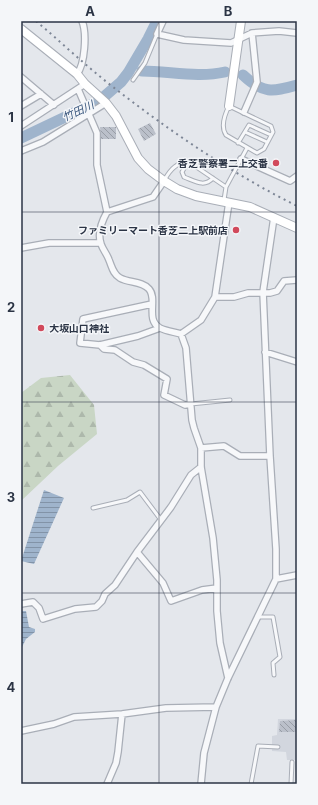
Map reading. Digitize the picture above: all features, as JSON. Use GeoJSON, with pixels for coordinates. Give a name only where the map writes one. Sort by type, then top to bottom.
{"type":"FeatureCollection","features":[{"type":"Feature","properties":{"kind":"street"},"geometry":{"type":"LineString","coordinates":[[163,21],[157,34],[192,41],[231,43],[252,33],[279,31],[297,33]]}},
{"type":"Feature","properties":{"kind":"street"},"geometry":{"type":"LineString","coordinates":[[229,106],[241,21]]}},
{"type":"Feature","properties":{"kind":"street"},"geometry":{"type":"LineString","coordinates":[[77,74],[80,70],[84,51],[85,23]]}},
{"type":"Feature","properties":{"kind":"street"},"geometry":{"type":"LineString","coordinates":[[22,31],[77,74],[85,84],[106,102],[116,116],[138,158],[148,169],[164,181],[177,190],[196,196],[250,207],[297,228]]}},
{"type":"Feature","properties":{"kind":"street"},"geometry":{"type":"LineString","coordinates":[[244,112],[256,86],[252,33]]}},
{"type":"Feature","properties":{"kind":"street"},"geometry":{"type":"LineString","coordinates":[[21,77],[54,105]]}},
{"type":"Feature","properties":{"kind":"street"},"geometry":{"type":"LineString","coordinates":[[21,126],[85,84]]}},
{"type":"Feature","properties":{"kind":"street"},"geometry":{"type":"LineString","coordinates":[[78,89],[97,133],[97,165],[107,212],[101,224],[100,243],[109,258],[116,275],[128,281],[143,284],[148,288],[152,297],[152,312],[155,323],[160,328],[181,334]]}},
{"type":"Feature","properties":{"kind":"street"},"geometry":{"type":"LineString","coordinates":[[21,106],[41,94]]}},
{"type":"Feature","properties":{"kind":"street"},"geometry":{"type":"LineString","coordinates":[[21,151],[43,142],[106,102]]}},
{"type":"Feature","properties":{"kind":"street"},"geometry":{"type":"LineString","coordinates":[[241,159],[290,181],[297,176]]}},
{"type":"Feature","properties":{"kind":"street"},"geometry":{"type":"LineString","coordinates":[[107,212],[153,197],[164,181]]}},
{"type":"Feature","properties":{"kind":"street"},"geometry":{"type":"LineString","coordinates":[[181,334],[201,320],[215,297],[226,202]]}},
{"type":"Feature","properties":{"kind":"street"},"geometry":{"type":"LineString","coordinates":[[201,784],[204,754],[216,707],[228,678],[276,579],[276,550],[270,456],[263,292],[274,217]]}},
{"type":"Feature","properties":{"kind":"street"},"geometry":{"type":"LineString","coordinates":[[21,248],[49,243],[100,243]]}},
{"type":"Feature","properties":{"kind":"street"},"geometry":{"type":"LineString","coordinates":[[215,297],[234,297],[248,293],[270,293],[277,291],[284,281],[297,280]]}},
{"type":"Feature","properties":{"kind":"street"},"geometry":{"type":"LineString","coordinates":[[152,304],[83,319],[80,343],[100,345],[138,336],[160,328]]}},
{"type":"Feature","properties":{"kind":"street"},"geometry":{"type":"LineString","coordinates":[[181,334],[186,348],[194,428],[201,448],[201,467],[213,538],[216,611],[220,643],[228,678]]}},
{"type":"Feature","properties":{"kind":"street"},"geometry":{"type":"LineString","coordinates":[[100,345],[104,349],[115,350],[133,362],[144,365],[167,379],[164,395],[185,405],[191,404]]}},
{"type":"Feature","properties":{"kind":"street"},"geometry":{"type":"LineString","coordinates":[[265,352],[297,362]]}},
{"type":"Feature","properties":{"kind":"street"},"geometry":{"type":"LineString","coordinates":[[201,448],[224,446],[240,456],[270,456]]}},
{"type":"Feature","properties":{"kind":"street"},"geometry":{"type":"LineString","coordinates":[[21,604],[32,602],[39,608],[43,619],[75,609],[96,607],[102,601],[105,594],[115,586],[137,552],[171,507],[191,474],[201,467]]}},
{"type":"Feature","properties":{"kind":"street"},"geometry":{"type":"LineString","coordinates":[[137,552],[163,583],[170,601],[202,590],[216,588]]}},
{"type":"Feature","properties":{"kind":"street"},"geometry":{"type":"LineString","coordinates":[[276,579],[297,575]]}},
{"type":"Feature","properties":{"kind":"street"},"geometry":{"type":"LineString","coordinates":[[21,731],[54,724],[74,717],[122,714],[166,708],[216,707]]}},
{"type":"Feature","properties":{"kind":"street"},"geometry":{"type":"LineString","coordinates":[[107,784],[116,763],[122,714]]}},
{"type":"Feature","properties":{"kind":"lane"},"geometry":{"type":"LineString","coordinates":[[133,80],[145,63],[157,34]]}},
{"type":"Feature","properties":{"kind":"lane"},"geometry":{"type":"LineString","coordinates":[[229,106],[271,126],[273,132],[264,149],[257,153],[226,135],[224,132],[224,114],[229,106]]}},
{"type":"Feature","properties":{"kind":"lane"},"geometry":{"type":"LineString","coordinates":[[238,143],[249,125],[271,135]]}},
{"type":"Feature","properties":{"kind":"lane"},"geometry":{"type":"LineString","coordinates":[[245,132],[268,142]]}},
{"type":"Feature","properties":{"kind":"lane"},"geometry":{"type":"LineString","coordinates":[[226,202],[226,187],[247,148]]}},
{"type":"Feature","properties":{"kind":"lane"},"geometry":{"type":"LineString","coordinates":[[164,181],[170,170],[182,162],[187,162],[226,187]]}},
{"type":"Feature","properties":{"kind":"lane"},"geometry":{"type":"LineString","coordinates":[[192,164],[185,167],[182,172],[184,177],[205,184],[209,183],[213,178]]}},
{"type":"Feature","properties":{"kind":"lane"},"geometry":{"type":"LineString","coordinates":[[191,404],[230,400]]}},
{"type":"Feature","properties":{"kind":"lane"},"geometry":{"type":"LineString","coordinates":[[93,508],[127,500],[140,492],[161,520]]}},
{"type":"Feature","properties":{"kind":"lane"},"geometry":{"type":"LineString","coordinates":[[258,617],[273,617],[280,657],[273,663],[274,675]]}},
{"type":"Feature","properties":{"kind":"lane"},"geometry":{"type":"LineString","coordinates":[[251,784],[258,746],[278,747]]}},
{"type":"Feature","properties":{"kind":"lane"},"geometry":{"type":"LineString","coordinates":[[291,784],[292,762]]}},
{"type":"Feature","properties":{"kind":"shaded area"},"geometry":{"type":"Polygon","coordinates":[[[278,719],[297,719],[297,760],[287,760],[286,752],[272,751],[272,736],[277,735],[278,719]]]}},
{"type":"Feature","properties":{"kind":"green space"},"geometry":{"type":"Polygon","coordinates":[[[70,375],[94,405],[97,434],[58,466],[21,501],[21,393],[41,378],[70,375]]]}},
{"type":"Feature","properties":{"kind":"water"},"geometry":{"type":"Polygon","coordinates":[[[44,490],[64,498],[34,564],[21,561],[44,490]]]}},
{"type":"Feature","properties":{"kind":"water"},"geometry":{"type":"Polygon","coordinates":[[[21,611],[26,611],[29,627],[35,629],[35,632],[26,639],[21,649],[21,611]]]}},
{"type":"Feature","properties":{"kind":"building"},"geometry":{"type":"Polygon","coordinates":[[[150,123],[156,134],[144,141],[138,129],[150,123]]]}},
{"type":"Feature","properties":{"kind":"building"},"geometry":{"type":"Polygon","coordinates":[[[100,127],[116,127],[116,139],[101,139],[100,127]]]}},
{"type":"Feature","properties":{"kind":"building"},"geometry":{"type":"Polygon","coordinates":[[[297,720],[297,732],[279,732],[280,721],[297,720]]]}},
{"type":"Feature","properties":{"kind":"waterway","name":"竹田川"},"geometry":{"type":"LineString","coordinates":[[21,138],[99,101],[121,82],[128,73],[157,21]]}},
{"type":"Feature","properties":{"kind":"waterway","name":"竹田川"},"geometry":{"type":"LineString","coordinates":[[142,71],[194,74],[215,74],[225,72]]}},
{"type":"Feature","properties":{"kind":"waterway","name":"竹田川"},"geometry":{"type":"LineString","coordinates":[[243,75],[256,86],[268,90],[281,89],[297,85]]}},
{"type":"Feature","properties":{"kind":"railway"},"geometry":{"type":"LineString","coordinates":[[36,21],[103,79],[179,136],[225,166],[297,206]]}},
{"type":"Feature","properties":{"kind":"place","name":"香芝警察署二上交番"},"geometry":{"type":"Point","coordinates":[276,163]}},
{"type":"Feature","properties":{"kind":"place","name":"ファミリーマート香芝二上駅前店"},"geometry":{"type":"Point","coordinates":[236,230]}},
{"type":"Feature","properties":{"kind":"place","name":"大坂山口神社"},"geometry":{"type":"Point","coordinates":[41,328]}}]}
